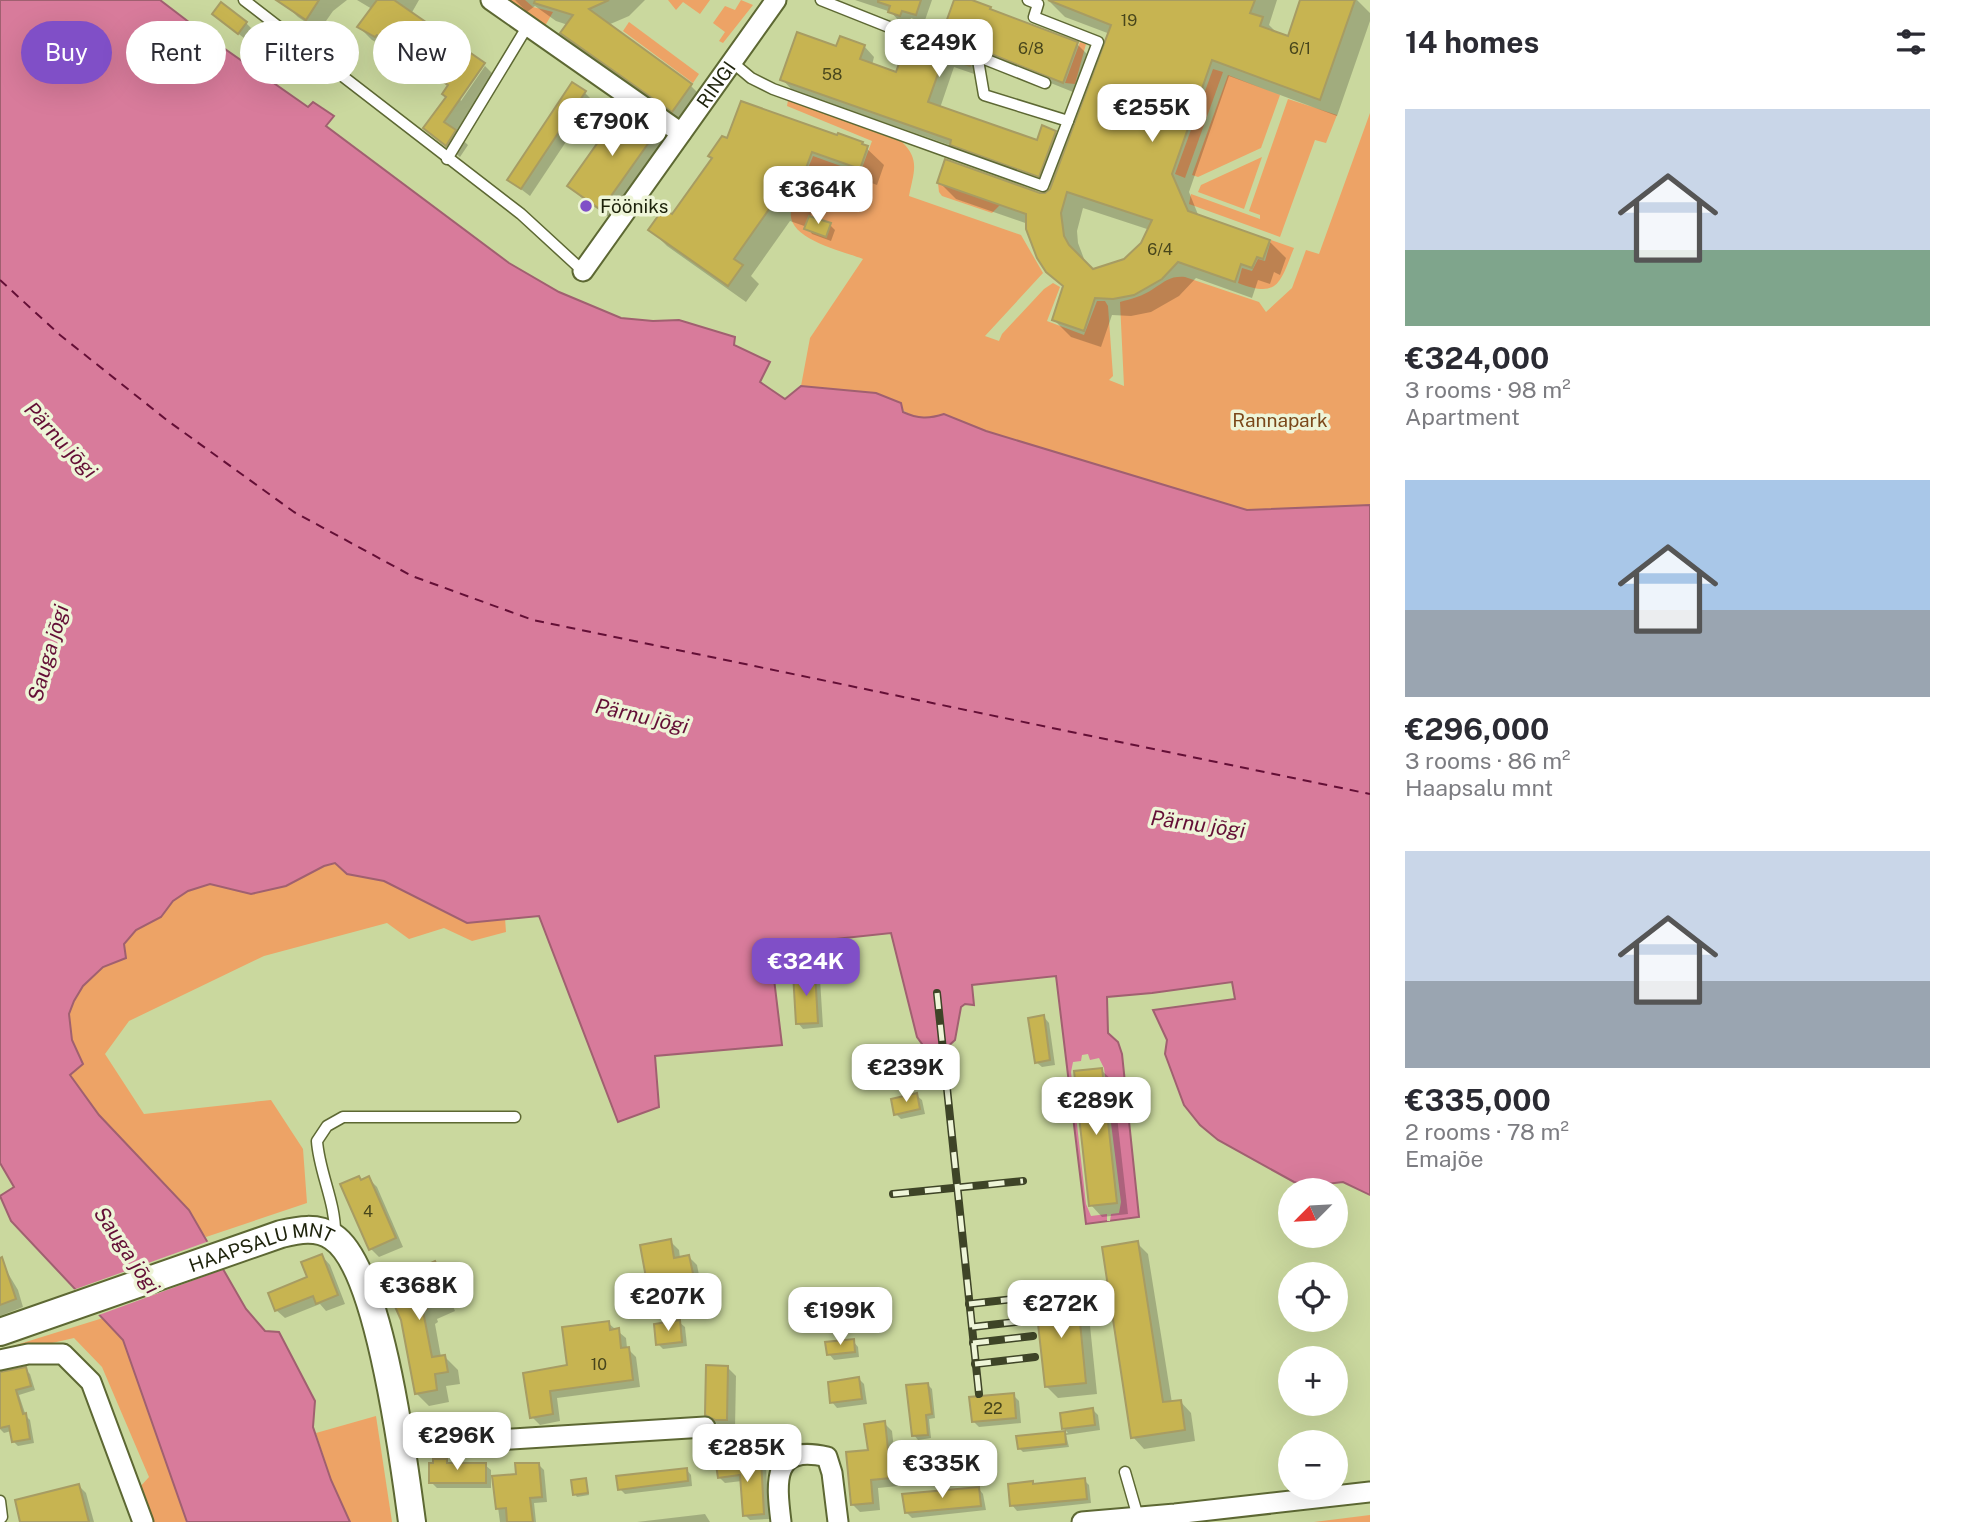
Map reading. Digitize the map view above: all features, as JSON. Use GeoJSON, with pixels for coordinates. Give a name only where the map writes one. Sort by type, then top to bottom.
{"type":"FeatureCollection","features":[{"type":"Feature","properties":{"kind":"main road","name":"HAAPSALU MNT"},"geometry":{"type":"LineString","coordinates":[[0,1332],[236,1248],[297,1230],[309,1229],[334,1237],[351,1256],[371,1308],[401,1446],[412,1522]]}},
{"type":"Feature","properties":{"kind":"street"},"geometry":{"type":"LineString","coordinates":[[491,0],[681,133]]}},
{"type":"Feature","properties":{"kind":"street","name":"RINGI"},"geometry":{"type":"LineString","coordinates":[[583,271],[776,0]]}},
{"type":"Feature","properties":{"kind":"street"},"geometry":{"type":"LineString","coordinates":[[0,1360],[28,1354],[63,1354],[91,1382],[143,1522]]}},
{"type":"Feature","properties":{"kind":"street"},"geometry":{"type":"LineString","coordinates":[[401,1446],[705,1427]]}},
{"type":"Feature","properties":{"kind":"street"},"geometry":{"type":"LineString","coordinates":[[781,1522],[777,1485],[782,1465],[801,1454],[811,1453],[827,1457],[832,1473],[838,1522]]}},
{"type":"Feature","properties":{"kind":"street"},"geometry":{"type":"LineString","coordinates":[[1082,1522],[1139,1520],[1370,1492]]}},
{"type":"Feature","properties":{"kind":"lane"},"geometry":{"type":"LineString","coordinates":[[244,0],[521,214],[583,271]]}},
{"type":"Feature","properties":{"kind":"lane"},"geometry":{"type":"LineString","coordinates":[[821,0],[909,35]]}},
{"type":"Feature","properties":{"kind":"lane"},"geometry":{"type":"LineString","coordinates":[[732,62],[751,78],[773,89],[1043,186],[1098,42],[1034,17],[1038,4],[1028,0]]}},
{"type":"Feature","properties":{"kind":"lane"},"geometry":{"type":"LineString","coordinates":[[447,159],[527,27]]}},
{"type":"Feature","properties":{"kind":"lane"},"geometry":{"type":"LineString","coordinates":[[1045,83],[982,58],[978,60],[984,95],[1068,121]]}},
{"type":"Feature","properties":{"kind":"lane"},"geometry":{"type":"LineString","coordinates":[[334,1237],[335,1222],[318,1158],[317,1141],[327,1126],[343,1117],[515,1117]]}},
{"type":"Feature","properties":{"kind":"lane"},"geometry":{"type":"LineString","coordinates":[[1125,1472],[1139,1520]]}},
{"type":"Feature","properties":{"kind":"lane"},"geometry":{"type":"LineString","coordinates":[[0,1501],[0,1519]]}},
{"type":"Feature","properties":{"kind":"green space"},"geometry":{"type":"Polygon","coordinates":[[[509,0],[525,0],[533,7],[553,12],[545,26],[509,0]]]}},
{"type":"Feature","properties":{"kind":"green space"},"geometry":{"type":"Polygon","coordinates":[[[668,0],[710,0],[700,14],[683,2],[676,10],[668,0]]]}},
{"type":"Feature","properties":{"kind":"green space"},"geometry":{"type":"Polygon","coordinates":[[[741,0],[753,5],[723,43],[719,41],[725,32],[713,23],[725,6],[735,10],[741,0]]]}},
{"type":"Feature","properties":{"kind":"green space"},"geometry":{"type":"Polygon","coordinates":[[[629,22],[699,74],[693,83],[623,31],[629,22]]]}},
{"type":"Feature","properties":{"kind":"green space"},"geometry":{"type":"Polygon","coordinates":[[[1080,42],[1086,44],[1075,84],[1065,83],[1080,42]]]}},
{"type":"Feature","properties":{"kind":"green space"},"geometry":{"type":"Polygon","coordinates":[[[1213,69],[1223,72],[1185,178],[1175,174],[1213,69]]]}},
{"type":"Feature","properties":{"kind":"green space"},"geometry":{"type":"Polygon","coordinates":[[[1228,75],[1280,95],[1261,148],[1198,177],[1192,175],[1228,75]]]}},
{"type":"Feature","properties":{"kind":"green space"},"geometry":{"type":"Polygon","coordinates":[[[1288,99],[1337,115],[1326,143],[1315,140],[1280,237],[1189,204],[1191,194],[1260,219],[1260,215],[1249,211],[1288,99]]]}},
{"type":"Feature","properties":{"kind":"green space","name":"Rannapark"},"geometry":{"type":"Polygon","coordinates":[[[788,100],[902,142],[914,161],[909,196],[1021,235],[1043,273],[985,336],[999,341],[1002,334],[1044,289],[1053,283],[1060,287],[1047,321],[1084,335],[1097,301],[1105,301],[1108,306],[1113,376],[1109,380],[1124,386],[1120,302],[1145,294],[1172,278],[1185,277],[1259,302],[1266,312],[1292,288],[1306,250],[1319,254],[1370,113],[1370,505],[1247,510],[986,431],[944,414],[929,419],[912,416],[876,393],[801,386],[810,338],[863,259],[807,237],[792,221],[792,206],[813,156],[860,173],[872,141],[787,106],[788,100]]]}},
{"type":"Feature","properties":{"kind":"green space"},"geometry":{"type":"Polygon","coordinates":[[[1262,157],[1244,209],[1198,192],[1201,185],[1262,157]]]}},
{"type":"Feature","properties":{"kind":"green space"},"geometry":{"type":"Polygon","coordinates":[[[938,183],[1000,205],[992,213],[942,196],[938,183]]]}},
{"type":"Feature","properties":{"kind":"green space"},"geometry":{"type":"Polygon","coordinates":[[[1271,240],[1294,248],[1281,278],[1270,288],[1262,289],[1238,283],[1242,268],[1252,271],[1258,259],[1265,261],[1271,240]]]}},
{"type":"Feature","properties":{"kind":"green space"},"geometry":{"type":"Polygon","coordinates":[[[335,863],[347,874],[384,881],[467,923],[505,918],[506,932],[472,941],[444,928],[409,939],[387,923],[264,956],[129,1021],[105,1054],[144,1114],[271,1100],[303,1149],[307,1203],[206,1237],[99,1115],[69,1075],[83,1064],[72,1040],[69,1014],[83,986],[103,967],[126,958],[124,944],[136,930],[161,917],[173,901],[188,891],[210,884],[251,893],[286,886],[335,863]]]}},
{"type":"Feature","properties":{"kind":"green space"},"geometry":{"type":"Polygon","coordinates":[[[103,1318],[123,1340],[187,1522],[151,1522],[139,1488],[149,1477],[102,1367],[74,1338],[0,1355],[0,1350],[103,1318]]]}},
{"type":"Feature","properties":{"kind":"green space"},"geometry":{"type":"Polygon","coordinates":[[[376,1416],[392,1522],[350,1522],[331,1480],[316,1433],[376,1416]]]}},
{"type":"Feature","properties":{"kind":"green space"},"geometry":{"type":"Polygon","coordinates":[[[1370,1515],[1370,1522],[1314,1522],[1370,1515]]]}},
{"type":"Feature","properties":{"kind":"water"},"geometry":{"type":"Polygon","coordinates":[[[0,0],[160,0],[188,21],[126,21],[126,84],[226,84],[226,50],[240,59],[240,84],[275,84],[308,107],[313,102],[334,116],[326,126],[509,263],[559,292],[621,318],[679,320],[735,337],[734,345],[770,362],[760,382],[785,399],[801,386],[876,393],[901,403],[903,412],[914,416],[944,414],[986,431],[1247,510],[1370,505],[1370,1195],[1348,1184],[1348,1178],[1287,1178],[1218,1140],[1200,1125],[1184,1105],[1165,1054],[1167,1040],[1153,1010],[1235,999],[1232,982],[1107,997],[1108,1033],[1118,1042],[1122,1054],[1139,1217],[1086,1224],[1056,976],[972,985],[974,1005],[965,1004],[961,1007],[955,1040],[943,1051],[925,1048],[917,1037],[891,933],[770,946],[782,1045],[655,1056],[659,1107],[618,1122],[539,916],[467,923],[384,881],[347,874],[335,863],[286,886],[251,894],[210,884],[188,891],[173,901],[161,917],[136,930],[124,944],[126,958],[103,967],[83,986],[69,1014],[72,1040],[83,1064],[70,1075],[99,1115],[189,1210],[246,1309],[265,1331],[279,1332],[315,1401],[313,1427],[331,1480],[350,1522],[187,1522],[123,1340],[11,1221],[0,1196],[14,1187],[0,1163],[0,0]]]}},
{"type":"Feature","properties":{"kind":"pier"},"geometry":{"type":"Polygon","coordinates":[[[1088,1054],[1090,1060],[1099,1058],[1104,1068],[1121,1202],[1119,1213],[1111,1214],[1110,1221],[1107,1221],[1107,1214],[1091,1216],[1086,1204],[1071,1072],[1073,1062],[1081,1061],[1082,1055],[1088,1054]]]}},
{"type":"Feature","properties":{"kind":"pier"},"geometry":{"type":"Polygon","coordinates":[[[212,1240],[227,1268],[96,1316],[73,1290],[212,1240]]]}},
{"type":"Feature","properties":{"kind":"building"},"geometry":{"type":"Polygon","coordinates":[[[276,0],[319,0],[306,20],[276,0]]]}},
{"type":"Feature","properties":{"kind":"building"},"geometry":{"type":"Polygon","coordinates":[[[377,0],[394,0],[424,21],[373,21],[373,36],[359,28],[377,0]]]}},
{"type":"Feature","properties":{"kind":"building"},"geometry":{"type":"Polygon","coordinates":[[[535,0],[609,0],[589,9],[692,84],[672,112],[560,33],[573,15],[534,3],[535,0]]]}},
{"type":"Feature","properties":{"kind":"building"},"geometry":{"type":"Polygon","coordinates":[[[878,0],[921,0],[916,15],[902,11],[900,16],[888,12],[890,6],[878,0]]]}},
{"type":"Feature","properties":{"kind":"building"},"geometry":{"type":"Polygon","coordinates":[[[954,0],[972,0],[1078,42],[1063,83],[984,51],[975,51],[970,66],[944,57],[928,102],[1037,140],[1042,125],[1056,131],[1039,177],[950,145],[951,140],[780,80],[797,32],[836,46],[840,36],[865,45],[860,59],[896,72],[903,52],[918,58],[926,34],[940,39],[954,0]]]}},
{"type":"Feature","properties":{"kind":"building"},"geometry":{"type":"Polygon","coordinates":[[[1048,0],[1255,0],[1250,13],[1263,17],[1260,26],[1288,36],[1300,0],[1355,0],[1320,100],[1212,60],[1172,174],[1188,211],[1270,240],[1263,259],[1257,257],[1252,268],[1241,264],[1235,282],[1178,262],[1162,279],[1134,295],[1113,299],[1095,298],[1084,331],[1052,320],[1063,286],[1046,272],[1037,258],[1026,229],[1026,214],[937,183],[945,159],[1040,193],[1050,189],[1111,25],[1048,0]],[[1067,192],[1061,213],[1064,236],[1069,245],[1093,269],[1124,259],[1141,243],[1152,220],[1067,192]]]}},
{"type":"Feature","properties":{"kind":"building"},"geometry":{"type":"Polygon","coordinates":[[[221,2],[246,21],[240,21],[238,34],[226,25],[226,21],[221,21],[212,14],[221,2]]]}},
{"type":"Feature","properties":{"kind":"building"},"geometry":{"type":"Polygon","coordinates":[[[471,53],[485,63],[471,83],[471,53]]]}},
{"type":"Feature","properties":{"kind":"building"},"geometry":{"type":"Polygon","coordinates":[[[572,82],[586,91],[521,189],[507,180],[572,82]]]}},
{"type":"Feature","properties":{"kind":"building"},"geometry":{"type":"Polygon","coordinates":[[[470,84],[444,122],[456,130],[446,146],[423,128],[446,97],[442,94],[448,85],[470,84]]]}},
{"type":"Feature","properties":{"kind":"building"},"geometry":{"type":"Polygon","coordinates":[[[741,101],[837,135],[838,133],[868,146],[860,169],[812,152],[790,211],[772,205],[734,259],[743,265],[728,286],[648,230],[663,209],[672,214],[712,158],[708,156],[722,136],[727,138],[741,101]]]}},
{"type":"Feature","properties":{"kind":"building"},"geometry":{"type":"Polygon","coordinates":[[[623,107],[657,131],[601,210],[567,186],[623,107]]]}},
{"type":"Feature","properties":{"kind":"building"},"geometry":{"type":"Polygon","coordinates":[[[809,216],[831,223],[826,237],[804,229],[809,216]]]}},
{"type":"Feature","properties":{"kind":"building"},"geometry":{"type":"Polygon","coordinates":[[[815,972],[818,1023],[796,1024],[793,973],[815,972]]]}},
{"type":"Feature","properties":{"kind":"building"},"geometry":{"type":"Polygon","coordinates":[[[1044,1015],[1050,1060],[1035,1063],[1028,1018],[1044,1015]]]}},
{"type":"Feature","properties":{"kind":"building"},"geometry":{"type":"Polygon","coordinates":[[[1102,1068],[1117,1203],[1089,1206],[1074,1071],[1102,1068]]]}},
{"type":"Feature","properties":{"kind":"building"},"geometry":{"type":"Polygon","coordinates":[[[917,1093],[920,1109],[894,1115],[891,1099],[917,1093]]]}},
{"type":"Feature","properties":{"kind":"building"},"geometry":{"type":"Polygon","coordinates":[[[359,1176],[361,1180],[369,1176],[396,1238],[369,1250],[340,1184],[359,1176]]]}},
{"type":"Feature","properties":{"kind":"building"},"geometry":{"type":"Polygon","coordinates":[[[671,1239],[674,1258],[689,1255],[697,1292],[648,1301],[640,1245],[671,1239]]]}},
{"type":"Feature","properties":{"kind":"building"},"geometry":{"type":"Polygon","coordinates":[[[1138,1241],[1163,1402],[1181,1400],[1185,1430],[1131,1438],[1102,1247],[1138,1241]]]}},
{"type":"Feature","properties":{"kind":"building"},"geometry":{"type":"Polygon","coordinates":[[[322,1254],[338,1295],[316,1304],[313,1296],[275,1311],[268,1293],[307,1277],[301,1262],[322,1254]]]}},
{"type":"Feature","properties":{"kind":"building"},"geometry":{"type":"Polygon","coordinates":[[[2,1257],[16,1299],[0,1305],[0,1258],[2,1257]]]}},
{"type":"Feature","properties":{"kind":"building"},"geometry":{"type":"Polygon","coordinates":[[[435,1261],[447,1288],[441,1291],[444,1298],[425,1306],[427,1309],[423,1311],[432,1357],[445,1355],[448,1372],[435,1374],[437,1390],[415,1394],[401,1320],[385,1284],[435,1261]]]}},
{"type":"Feature","properties":{"kind":"building"},"geometry":{"type":"Polygon","coordinates":[[[1077,1292],[1086,1383],[1045,1387],[1035,1297],[1077,1292]]]}},
{"type":"Feature","properties":{"kind":"building"},"geometry":{"type":"Polygon","coordinates":[[[680,1320],[682,1342],[656,1345],[654,1324],[680,1320]]]}},
{"type":"Feature","properties":{"kind":"building"},"geometry":{"type":"Polygon","coordinates":[[[609,1321],[610,1330],[619,1328],[621,1348],[629,1347],[633,1380],[550,1391],[553,1414],[530,1418],[523,1373],[567,1365],[562,1327],[609,1321]]]}},
{"type":"Feature","properties":{"kind":"building"},"geometry":{"type":"Polygon","coordinates":[[[854,1339],[855,1352],[827,1355],[825,1342],[854,1339]]]}},
{"type":"Feature","properties":{"kind":"building"},"geometry":{"type":"Polygon","coordinates":[[[706,1365],[728,1366],[727,1420],[715,1420],[705,1415],[706,1365]]]}},
{"type":"Feature","properties":{"kind":"building"},"geometry":{"type":"Polygon","coordinates":[[[26,1367],[31,1386],[16,1390],[23,1414],[26,1413],[30,1439],[12,1442],[9,1426],[0,1428],[0,1372],[26,1367]]]}},
{"type":"Feature","properties":{"kind":"building"},"geometry":{"type":"Polygon","coordinates":[[[859,1377],[862,1399],[830,1403],[828,1382],[859,1377]]]}},
{"type":"Feature","properties":{"kind":"building"},"geometry":{"type":"Polygon","coordinates":[[[928,1383],[932,1414],[926,1415],[928,1435],[912,1436],[906,1385],[928,1383]]]}},
{"type":"Feature","properties":{"kind":"building"},"geometry":{"type":"Polygon","coordinates":[[[1014,1393],[1016,1418],[972,1422],[969,1397],[1014,1393]]]}},
{"type":"Feature","properties":{"kind":"building"},"geometry":{"type":"Polygon","coordinates":[[[1093,1408],[1095,1425],[1062,1429],[1060,1413],[1093,1408]]]}},
{"type":"Feature","properties":{"kind":"building"},"geometry":{"type":"Polygon","coordinates":[[[885,1421],[891,1478],[871,1480],[873,1503],[851,1505],[846,1452],[868,1450],[864,1424],[885,1421]]]}},
{"type":"Feature","properties":{"kind":"building"},"geometry":{"type":"Polygon","coordinates":[[[1065,1431],[1066,1444],[1018,1449],[1016,1436],[1065,1431]]]}},
{"type":"Feature","properties":{"kind":"building"},"geometry":{"type":"Polygon","coordinates":[[[433,1459],[447,1459],[447,1463],[486,1463],[486,1483],[429,1483],[429,1463],[433,1463],[433,1459]]]}},
{"type":"Feature","properties":{"kind":"building"},"geometry":{"type":"Polygon","coordinates":[[[761,1460],[764,1514],[743,1516],[740,1475],[718,1478],[716,1465],[761,1460]]]}},
{"type":"Feature","properties":{"kind":"building"},"geometry":{"type":"Polygon","coordinates":[[[515,1463],[539,1463],[542,1497],[530,1498],[533,1522],[507,1522],[506,1508],[496,1509],[492,1476],[516,1474],[515,1463]]]}},
{"type":"Feature","properties":{"kind":"building"},"geometry":{"type":"Polygon","coordinates":[[[687,1468],[688,1481],[618,1490],[616,1476],[687,1468]]]}},
{"type":"Feature","properties":{"kind":"building"},"geometry":{"type":"Polygon","coordinates":[[[586,1478],[588,1493],[573,1495],[571,1480],[586,1478]]]}},
{"type":"Feature","properties":{"kind":"building"},"geometry":{"type":"Polygon","coordinates":[[[1085,1478],[1087,1499],[1010,1506],[1008,1484],[1085,1478]]]}},
{"type":"Feature","properties":{"kind":"building"},"geometry":{"type":"Polygon","coordinates":[[[79,1484],[89,1522],[20,1522],[15,1500],[79,1484]]]}},
{"type":"Feature","properties":{"kind":"building"},"geometry":{"type":"Polygon","coordinates":[[[979,1487],[981,1506],[905,1513],[902,1494],[979,1487]]]}},
{"type":"Feature","properties":{"kind":"ferry route"},"geometry":{"type":"LineString","coordinates":[[0,280],[60,335],[168,421],[294,512],[412,576],[533,620],[1370,794]]}},
{"type":"Feature","properties":{"kind":"railway"},"geometry":{"type":"LineString","coordinates":[[937,993],[979,1394]]}},
{"type":"Feature","properties":{"kind":"railway"},"geometry":{"type":"LineString","coordinates":[[893,1194],[1023,1181]]}},
{"type":"Feature","properties":{"kind":"railway"},"geometry":{"type":"LineString","coordinates":[[969,1304],[1031,1297]]}},
{"type":"Feature","properties":{"kind":"railway"},"geometry":{"type":"LineString","coordinates":[[972,1327],[1033,1320]]}},
{"type":"Feature","properties":{"kind":"railway"},"geometry":{"type":"LineString","coordinates":[[973,1343],[1033,1336]]}},
{"type":"Feature","properties":{"kind":"railway"},"geometry":{"type":"LineString","coordinates":[[975,1364],[1035,1357]]}},
{"type":"Feature","properties":{"kind":"place","name":"Fööniks"},"geometry":{"type":"Point","coordinates":[586,206]}},
{"type":"Feature","properties":{"kind":"water label","name":"Pärnu jõgi"},"geometry":{"type":"Point","coordinates":[61,440]}},
{"type":"Feature","properties":{"kind":"water label","name":"Sauga jõgi"},"geometry":{"type":"Point","coordinates":[48,653]}},
{"type":"Feature","properties":{"kind":"water label","name":"Pärnu jõgi"},"geometry":{"type":"Point","coordinates":[642,716]}},
{"type":"Feature","properties":{"kind":"water label","name":"Pärnu jõgi"},"geometry":{"type":"Point","coordinates":[1198,824]}},
{"type":"Feature","properties":{"kind":"water label","name":"Sauga jõgi"},"geometry":{"type":"Point","coordinates":[127,1250]}}]}
